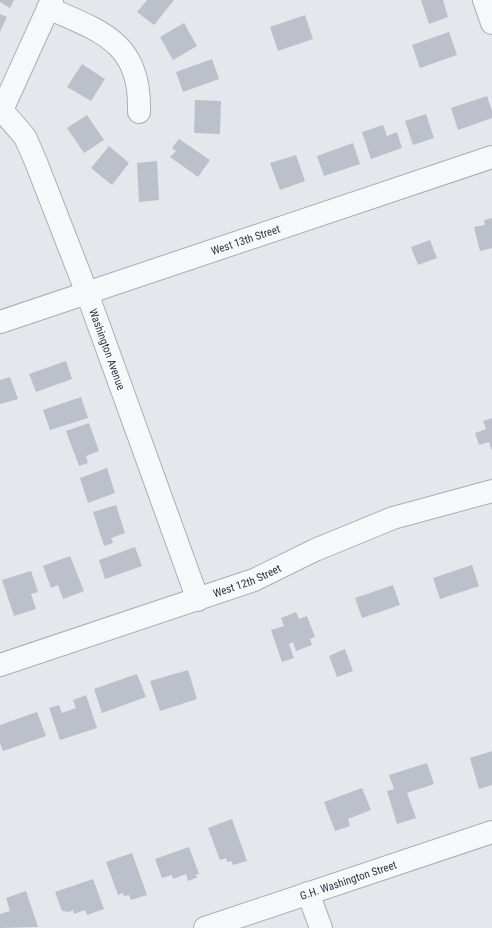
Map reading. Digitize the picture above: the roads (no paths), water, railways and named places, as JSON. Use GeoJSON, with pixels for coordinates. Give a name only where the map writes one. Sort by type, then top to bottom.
{"type":"FeatureCollection","features":[{"type":"Feature","properties":{"kind":"street"},"geometry":{"type":"LineString","coordinates":[[484,0],[492,23]]}},
{"type":"Feature","properties":{"kind":"street"},"geometry":{"type":"LineString","coordinates":[[1,109],[50,4],[101,32],[117,44],[126,55],[136,74],[140,91],[139,112]]}},
{"type":"Feature","properties":{"kind":"street","name":"Washington Avenue"},"geometry":{"type":"LineString","coordinates":[[1,109],[26,137],[87,293],[198,600]]}},
{"type":"Feature","properties":{"kind":"street","name":"West 13th Street"},"geometry":{"type":"LineString","coordinates":[[0,322],[492,157]]}},
{"type":"Feature","properties":{"kind":"street","name":"West 12th Street"},"geometry":{"type":"LineString","coordinates":[[0,665],[254,580],[315,550],[393,518],[492,491]]}},
{"type":"Feature","properties":{"kind":"street","name":"G.H. Washington Street"},"geometry":{"type":"LineString","coordinates":[[205,928],[492,832]]}},
{"type":"Feature","properties":{"kind":"street"},"geometry":{"type":"LineString","coordinates":[[308,893],[321,928]]}}]}
